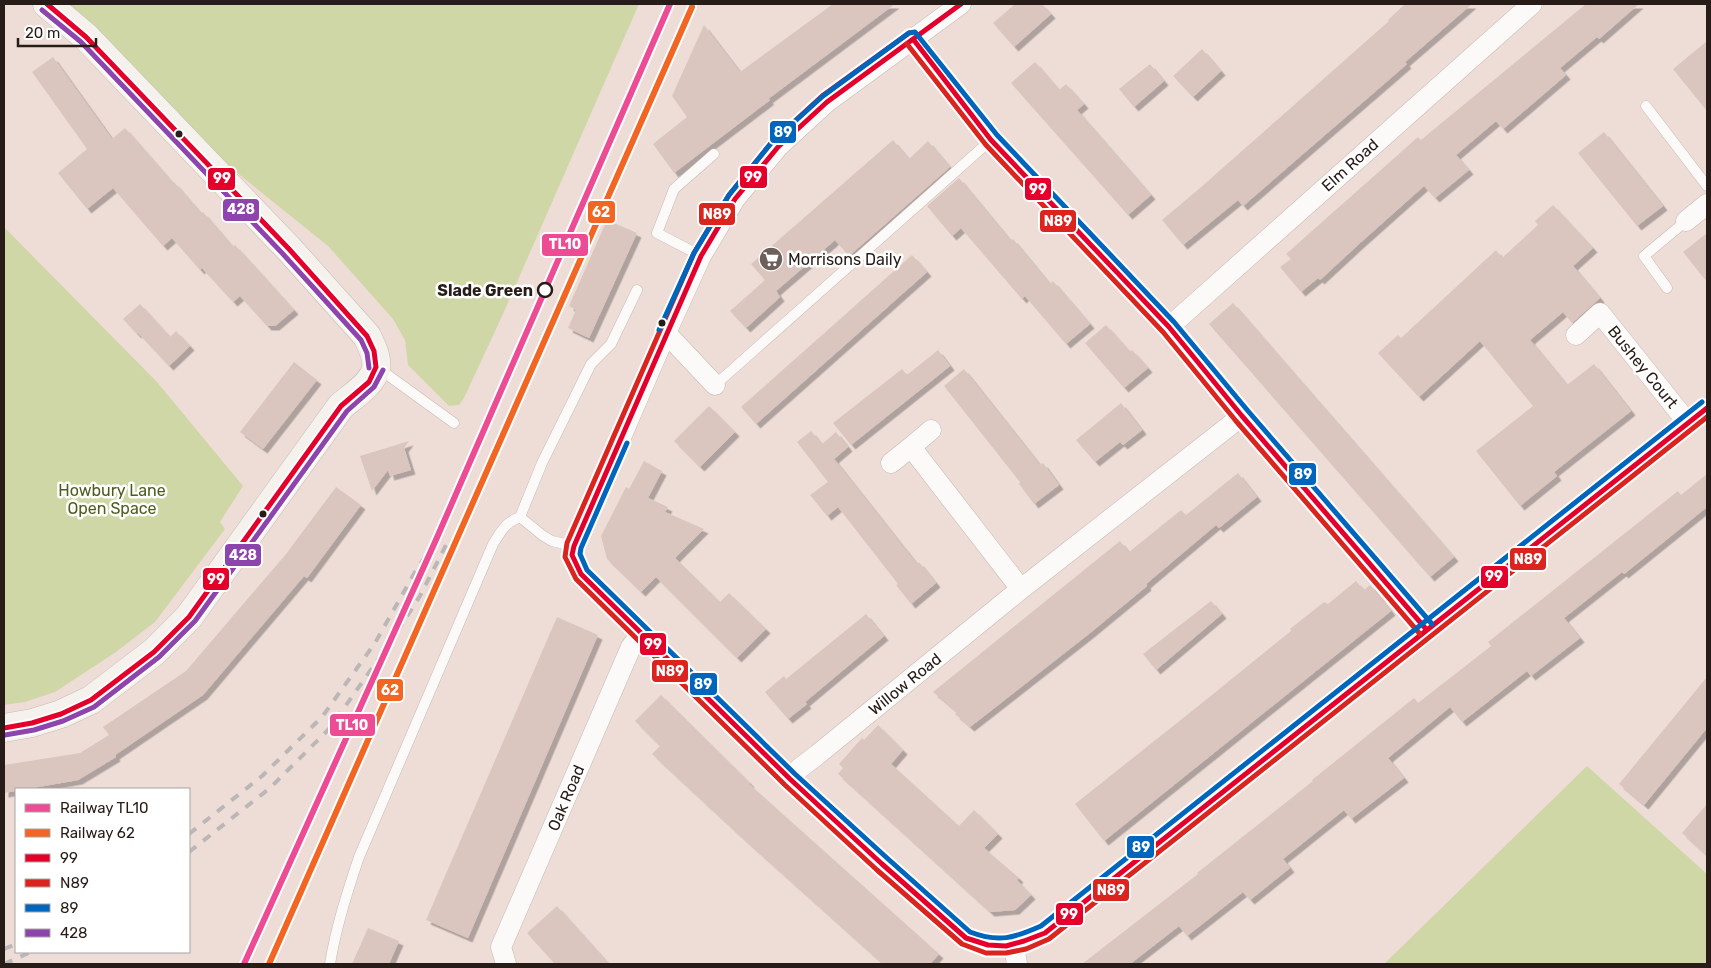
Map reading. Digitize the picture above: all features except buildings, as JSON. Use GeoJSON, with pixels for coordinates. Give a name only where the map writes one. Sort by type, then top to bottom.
{"type":"FeatureCollection","features":[{"type":"Feature","properties":{"kind":"street"},"geometry":{"type":"LineString","coordinates":[[4,728],[32,723],[60,714],[91,700],[154,652],[189,618],[341,406],[369,382],[376,367],[374,351],[367,336],[315,278],[92,44],[47,4]]}},
{"type":"Feature","properties":{"kind":"street"},"geometry":{"type":"LineString","coordinates":[[961,4],[827,102],[778,147],[735,199],[701,256],[574,546],[572,555],[581,574],[790,779],[966,938],[979,944],[997,947],[1015,955],[1707,408]]}},
{"type":"Feature","properties":{"kind":"street","name":"Elm Road"},"geometry":{"type":"LineString","coordinates":[[1169,327],[1532,4]]}},
{"type":"Feature","properties":{"kind":"street"},"geometry":{"type":"LineString","coordinates":[[914,39],[991,140],[1169,327],[1242,416],[1426,629]]}},
{"type":"Feature","properties":{"kind":"street"},"geometry":{"type":"LineString","coordinates":[[1686,220],[1707,204]]}},
{"type":"Feature","properties":{"kind":"street","name":"Bushey Court"},"geometry":{"type":"LineString","coordinates":[[1576,334],[1600,313],[1688,423]]}},
{"type":"Feature","properties":{"kind":"street"},"geometry":{"type":"LineString","coordinates":[[666,333],[715,385]]}},
{"type":"Feature","properties":{"kind":"street","name":"Willow Road"},"geometry":{"type":"LineString","coordinates":[[790,779],[800,768],[1021,589],[1242,416]]}},
{"type":"Feature","properties":{"kind":"street"},"geometry":{"type":"LineString","coordinates":[[892,463],[931,430]]}},
{"type":"Feature","properties":{"kind":"street"},"geometry":{"type":"LineString","coordinates":[[911,447],[1021,589]]}},
{"type":"Feature","properties":{"kind":"street","name":"Oak Road"},"geometry":{"type":"LineString","coordinates":[[506,964],[501,947],[631,647],[641,634]]}},
{"type":"Feature","properties":{"kind":"lane"},"geometry":{"type":"LineString","coordinates":[[1646,106],[1707,186]]}},
{"type":"Feature","properties":{"kind":"lane"},"geometry":{"type":"LineString","coordinates":[[715,385],[991,140]]}},
{"type":"Feature","properties":{"kind":"lane"},"geometry":{"type":"LineString","coordinates":[[701,256],[657,233],[674,189],[714,154]]}},
{"type":"Feature","properties":{"kind":"lane"},"geometry":{"type":"LineString","coordinates":[[1667,288],[1644,256],[1686,220]]}},
{"type":"Feature","properties":{"kind":"lane"},"geometry":{"type":"LineString","coordinates":[[330,964],[335,935],[359,857],[493,544],[510,521],[520,517],[542,463],[591,364],[611,344],[637,290]]}},
{"type":"Feature","properties":{"kind":"lane"},"geometry":{"type":"LineString","coordinates":[[376,367],[454,423]]}},
{"type":"Feature","properties":{"kind":"lane"},"geometry":{"type":"LineString","coordinates":[[520,517],[552,541],[574,546]]}},
{"type":"Feature","properties":{"kind":"green space"},"geometry":{"type":"Polygon","coordinates":[[[67,4],[639,4],[503,314],[464,398],[459,405],[449,406],[408,365],[405,340],[393,319],[328,246],[220,159],[67,4]]]}},
{"type":"Feature","properties":{"kind":"green space","name":"Howbury Lane Open Space"},"geometry":{"type":"Polygon","coordinates":[[[4,227],[157,382],[243,486],[220,522],[225,529],[155,622],[116,652],[55,692],[25,702],[4,705],[4,227]]]}},
{"type":"Feature","properties":{"kind":"green space"},"geometry":{"type":"Polygon","coordinates":[[[1587,766],[1707,874],[1707,964],[1384,964],[1587,766]]]}},
{"type":"Feature","properties":{"kind":"railway"},"geometry":{"type":"LineString","coordinates":[[190,833],[262,776],[322,717],[375,643],[415,572],[435,542]]}},
{"type":"Feature","properties":{"kind":"railway"},"geometry":{"type":"LineString","coordinates":[[190,851],[270,788],[330,728],[420,596],[446,545]]}},
{"type":"Feature","properties":{"kind":"railway"},"geometry":{"type":"LineString","coordinates":[[4,949],[15,944]]}},
{"type":"Feature","properties":{"kind":"railway"},"geometry":{"type":"LineString","coordinates":[[4,964],[29,953]]}},
{"type":"Feature","properties":{"kind":"rail line","name":"TL10"},"geometry":{"type":"LineString","coordinates":[[244,964],[435,542],[670,4]]}},
{"type":"Feature","properties":{"kind":"rail line","name":"62"},"geometry":{"type":"LineString","coordinates":[[269,964],[692,7]]}},
{"type":"Feature","properties":{"kind":"transit line","name":"99"},"geometry":{"type":"LineString","coordinates":[[47,4],[86,37],[289,249],[367,336],[374,351],[376,367]]}},
{"type":"Feature","properties":{"kind":"transit line","name":"99"},"geometry":{"type":"LineString","coordinates":[[961,4],[827,102],[778,147],[735,199],[701,256],[574,546],[572,555],[581,574],[790,779],[966,938],[988,945],[1006,946],[1045,933],[1707,408]]}},
{"type":"Feature","properties":{"kind":"transit line","name":"428"},"geometry":{"type":"LineString","coordinates":[[42,10],[81,42],[283,254],[361,340],[367,353],[369,368]]}},
{"type":"Feature","properties":{"kind":"transit line","name":"89"},"geometry":{"type":"LineString","coordinates":[[659,330],[694,253],[729,195],[772,142],[823,96],[909,33],[915,32],[997,135],[1174,322],[1248,411],[1432,624]]}},
{"type":"Feature","properties":{"kind":"transit line","name":"N89"},"geometry":{"type":"LineString","coordinates":[[909,33],[822,96],[772,142],[729,195],[694,253],[567,543],[565,557],[576,579],[785,785],[877,870],[962,944],[986,953],[1006,953],[1026,949],[1049,939],[1707,417]]}},
{"type":"Feature","properties":{"kind":"transit line","name":"99"},"geometry":{"type":"LineString","coordinates":[[913,39],[991,140],[1169,327],[1242,416],[1426,629]]}},
{"type":"Feature","properties":{"kind":"transit line","name":"N89"},"geometry":{"type":"LineString","coordinates":[[907,44],[986,145],[1163,332],[1236,421],[1420,634]]}},
{"type":"Feature","properties":{"kind":"transit line","name":"99"},"geometry":{"type":"LineString","coordinates":[[4,728],[32,723],[61,714],[91,700],[154,652],[189,617],[341,406],[369,382],[376,367]]}},
{"type":"Feature","properties":{"kind":"transit line","name":"428"},"geometry":{"type":"LineString","coordinates":[[5,735],[34,730],[63,721],[94,707],[159,657],[195,621],[347,411],[374,387],[383,370]]}},
{"type":"Feature","properties":{"kind":"transit line","name":"89"},"geometry":{"type":"LineString","coordinates":[[627,443],[581,548],[580,554],[587,570],[795,774],[970,932],[990,937],[1006,938],[1023,934],[1041,926],[1702,402]]}},
{"type":"Feature","properties":{"kind":"place","name":"Morrisons Daily"},"geometry":{"type":"Point","coordinates":[771,259]}},
{"type":"Feature","properties":{"kind":"place","name":"Slade Green"},"geometry":{"type":"Point","coordinates":[545,290]}}]}
